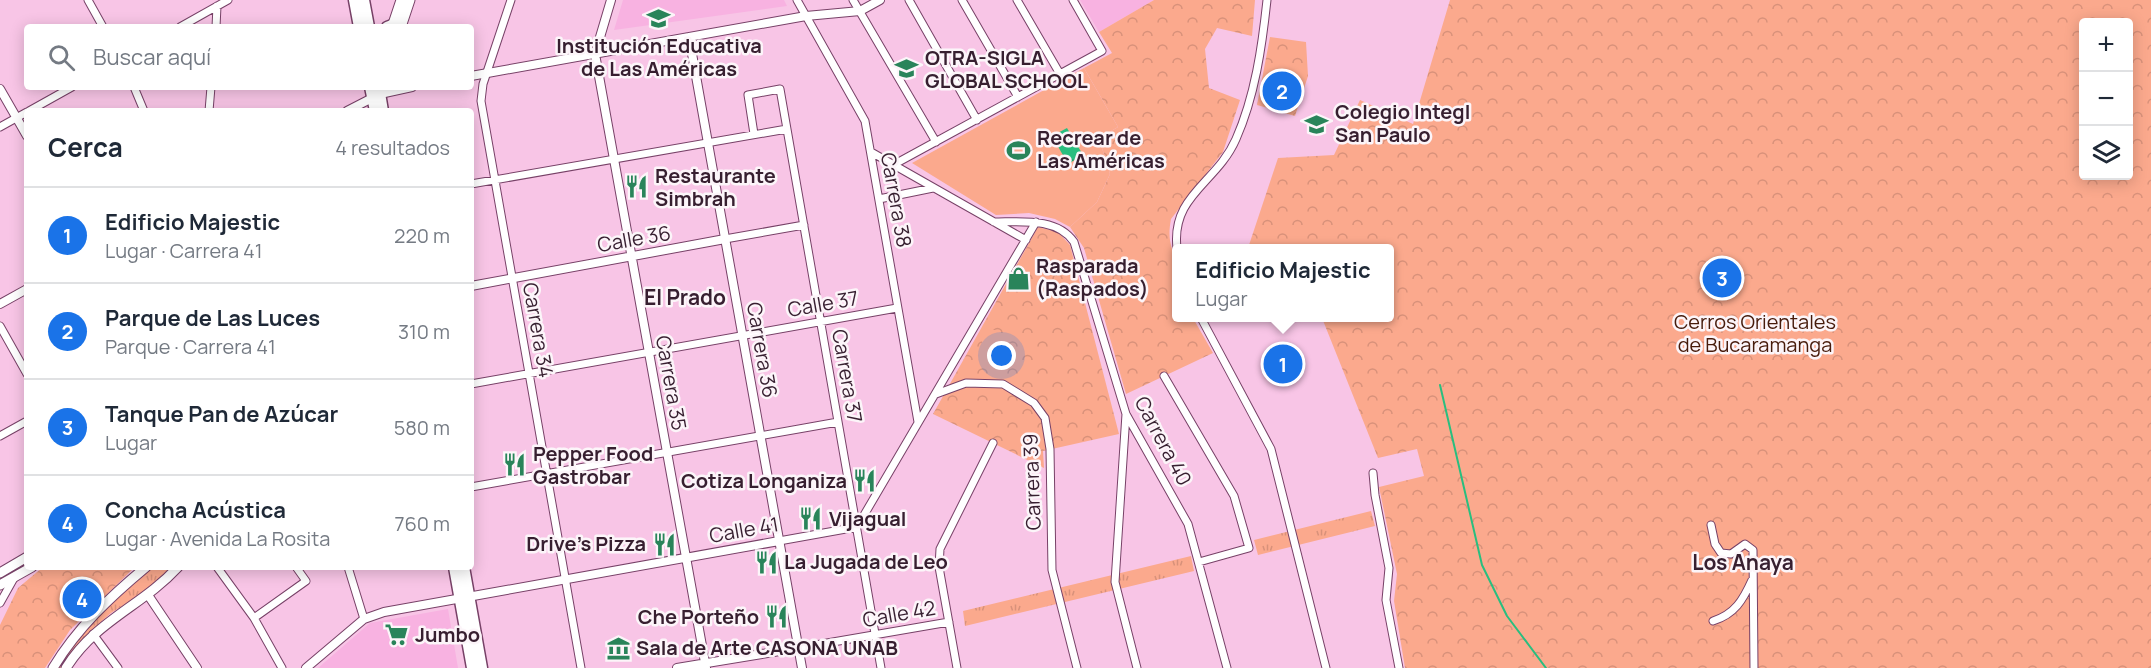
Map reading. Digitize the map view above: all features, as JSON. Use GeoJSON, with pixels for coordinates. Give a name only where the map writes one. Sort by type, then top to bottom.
{"type":"FeatureCollection","features":[{"type":"Feature","properties":{"kind":"main road"},"geometry":{"type":"LineString","coordinates":[[354,0],[366,24]]}},
{"type":"Feature","properties":{"kind":"main road"},"geometry":{"type":"LineString","coordinates":[[364,0],[367,24]]}},
{"type":"Feature","properties":{"kind":"main road"},"geometry":{"type":"LineString","coordinates":[[394,24],[401,0]]}},
{"type":"Feature","properties":{"kind":"main road"},"geometry":{"type":"LineString","coordinates":[[394,24],[410,0]]}},
{"type":"Feature","properties":{"kind":"main road"},"geometry":{"type":"LineString","coordinates":[[375,108],[376,90]]}},
{"type":"Feature","properties":{"kind":"main road"},"geometry":{"type":"LineString","coordinates":[[376,90],[383,108]]}},
{"type":"Feature","properties":{"kind":"main road"},"geometry":{"type":"LineString","coordinates":[[0,573],[24,559]]}},
{"type":"Feature","properties":{"kind":"main road"},"geometry":{"type":"LineString","coordinates":[[0,584],[27,570]]}},
{"type":"Feature","properties":{"kind":"main road"},"geometry":{"type":"LineString","coordinates":[[52,668],[99,608],[143,570]]}},
{"type":"Feature","properties":{"kind":"main road"},"geometry":{"type":"LineString","coordinates":[[66,668],[93,634],[113,617],[148,595],[175,570]]}},
{"type":"Feature","properties":{"kind":"main road"},"geometry":{"type":"LineString","coordinates":[[455,570],[465,596],[482,668]]}},
{"type":"Feature","properties":{"kind":"main road"},"geometry":{"type":"LineString","coordinates":[[464,570],[472,668]]}},
{"type":"Feature","properties":{"kind":"street"},"geometry":{"type":"LineString","coordinates":[[88,0],[101,24]]}},
{"type":"Feature","properties":{"kind":"street"},"geometry":{"type":"LineString","coordinates":[[185,24],[228,0]]}},
{"type":"Feature","properties":{"kind":"street","name":"Carrera 34"},"geometry":{"type":"LineString","coordinates":[[511,0],[486,74],[481,101],[581,668]]}},
{"type":"Feature","properties":{"kind":"street","name":"Carrera 35"},"geometry":{"type":"LineString","coordinates":[[611,0],[595,54],[705,666]]}},
{"type":"Feature","properties":{"kind":"street","name":"Carrera 38"},"geometry":{"type":"LineString","coordinates":[[797,0],[866,121],[918,422]]}},
{"type":"Feature","properties":{"kind":"street"},"geometry":{"type":"LineString","coordinates":[[854,0],[936,142]]}},
{"type":"Feature","properties":{"kind":"street"},"geometry":{"type":"LineString","coordinates":[[474,76],[806,16],[860,11],[880,0]]}},
{"type":"Feature","properties":{"kind":"street"},"geometry":{"type":"LineString","coordinates":[[909,0],[977,120]]}},
{"type":"Feature","properties":{"kind":"street"},"geometry":{"type":"LineString","coordinates":[[962,0],[1018,97]]}},
{"type":"Feature","properties":{"kind":"street"},"geometry":{"type":"LineString","coordinates":[[1017,0],[1060,74]]}},
{"type":"Feature","properties":{"kind":"street"},"geometry":{"type":"LineString","coordinates":[[893,165],[1102,51],[1073,0]]}},
{"type":"Feature","properties":{"kind":"street"},"geometry":{"type":"LineString","coordinates":[[1177,244],[1177,222],[1181,210],[1220,167],[1239,131],[1260,58],[1267,0]]}},
{"type":"Feature","properties":{"kind":"street"},"geometry":{"type":"LineString","coordinates":[[216,24],[217,6]]}},
{"type":"Feature","properties":{"kind":"street","name":"Carrera 36"},"geometry":{"type":"LineString","coordinates":[[689,38],[802,668]]}},
{"type":"Feature","properties":{"kind":"street"},"geometry":{"type":"LineString","coordinates":[[0,89],[24,131]]}},
{"type":"Feature","properties":{"kind":"street"},"geometry":{"type":"LineString","coordinates":[[34,108],[66,90]]}},
{"type":"Feature","properties":{"kind":"street"},"geometry":{"type":"LineString","coordinates":[[135,90],[143,108]]}},
{"type":"Feature","properties":{"kind":"street"},"geometry":{"type":"LineString","coordinates":[[209,108],[211,90]]}},
{"type":"Feature","properties":{"kind":"street"},"geometry":{"type":"LineString","coordinates":[[351,108],[376,90]]}},
{"type":"Feature","properties":{"kind":"street","name":"Carrera 37"},"geometry":{"type":"LineString","coordinates":[[754,134],[748,95],[780,90],[881,668]]}},
{"type":"Feature","properties":{"kind":"street"},"geometry":{"type":"LineString","coordinates":[[0,127],[24,113]]}},
{"type":"Feature","properties":{"kind":"street"},"geometry":{"type":"LineString","coordinates":[[474,183],[787,129]]}},
{"type":"Feature","properties":{"kind":"street","name":"Carrera 40"},"geometry":{"type":"LineString","coordinates":[[871,152],[1026,240]]}},
{"type":"Feature","properties":{"kind":"street"},"geometry":{"type":"LineString","coordinates":[[879,199],[933,188]]}},
{"type":"Feature","properties":{"kind":"street","name":"Carrera 40"},"geometry":{"type":"LineString","coordinates":[[994,222],[1036,222],[1059,229],[1074,242],[1126,414],[1184,513],[1227,668]]}},
{"type":"Feature","properties":{"kind":"street"},"geometry":{"type":"LineString","coordinates":[[857,527],[1036,222]]}},
{"type":"Feature","properties":{"kind":"street","name":"Calle 36"},"geometry":{"type":"LineString","coordinates":[[474,285],[804,225]]}},
{"type":"Feature","properties":{"kind":"street"},"geometry":{"type":"LineString","coordinates":[[0,304],[24,291]]}},
{"type":"Feature","properties":{"kind":"street","name":"Calle 37"},"geometry":{"type":"LineString","coordinates":[[474,383],[897,308]]}},
{"type":"Feature","properties":{"kind":"street"},"geometry":{"type":"LineString","coordinates":[[1203,322],[1271,449],[1326,668]]}},
{"type":"Feature","properties":{"kind":"street"},"geometry":{"type":"LineString","coordinates":[[0,326],[24,369]]}},
{"type":"Feature","properties":{"kind":"street"},"geometry":{"type":"LineString","coordinates":[[1164,376],[1234,496],[1249,548],[1199,562]]}},
{"type":"Feature","properties":{"kind":"street","name":"Carrera 39"},"geometry":{"type":"LineString","coordinates":[[934,395],[966,383],[1003,384],[1034,404],[1045,418],[1049,440],[1052,570],[1077,668]]}},
{"type":"Feature","properties":{"kind":"street"},"geometry":{"type":"LineString","coordinates":[[1126,414],[1115,582],[1137,668]]}},
{"type":"Feature","properties":{"kind":"street"},"geometry":{"type":"LineString","coordinates":[[0,436],[24,422]]}},
{"type":"Feature","properties":{"kind":"street"},"geometry":{"type":"LineString","coordinates":[[474,486],[838,422]]}},
{"type":"Feature","properties":{"kind":"street"},"geometry":{"type":"LineString","coordinates":[[957,668],[939,567],[941,542],[993,443]]}},
{"type":"Feature","properties":{"kind":"street"},"geometry":{"type":"LineString","coordinates":[[1373,473],[1374,495],[1389,568],[1386,600],[1399,668]]}},
{"type":"Feature","properties":{"kind":"street"},"geometry":{"type":"LineString","coordinates":[[1711,525],[1715,544],[1721,553],[1731,554],[1741,545],[1752,548],[1754,668]]}},
{"type":"Feature","properties":{"kind":"street","name":"Calle 41"},"geometry":{"type":"LineString","coordinates":[[306,668],[364,619],[397,609],[857,527]]}},
{"type":"Feature","properties":{"kind":"street"},"geometry":{"type":"LineString","coordinates":[[219,570],[254,618],[282,668]]}},
{"type":"Feature","properties":{"kind":"street"},"geometry":{"type":"LineString","coordinates":[[254,618],[306,581],[298,570]]}},
{"type":"Feature","properties":{"kind":"street"},"geometry":{"type":"LineString","coordinates":[[349,570],[364,619]]}},
{"type":"Feature","properties":{"kind":"street"},"geometry":{"type":"LineString","coordinates":[[0,603],[14,578]]}},
{"type":"Feature","properties":{"kind":"street"},"geometry":{"type":"LineString","coordinates":[[1713,621],[1730,614],[1737,607],[1752,578]]}},
{"type":"Feature","properties":{"kind":"street"},"geometry":{"type":"LineString","coordinates":[[148,595],[197,668]]}},
{"type":"Feature","properties":{"kind":"street","name":"Calle 42"},"geometry":{"type":"LineString","coordinates":[[677,668],[705,666],[949,622]]}},
{"type":"Feature","properties":{"kind":"street"},"geometry":{"type":"LineString","coordinates":[[93,634],[118,668]]}},
{"type":"Feature","properties":{"kind":"shaded area","name":"Institución Educativa de Las Américas"},"geometry":{"type":"Polygon","coordinates":[[[623,0],[784,0],[787,6],[614,30],[623,0]]]}},
{"type":"Feature","properties":{"kind":"shaded area"},"geometry":{"type":"Polygon","coordinates":[[[1080,0],[1154,0],[1099,32],[1080,0]]]}},
{"type":"Feature","properties":{"kind":"shaded area","name":"Jumbo"},"geometry":{"type":"Polygon","coordinates":[[[448,609],[458,668],[318,668],[370,623],[448,609]]]}},
{"type":"Feature","properties":{"kind":"green space"},"geometry":{"type":"Polygon","coordinates":[[[1154,0],[1255,0],[1252,36],[1217,28],[1205,49],[1209,88],[1240,100],[1223,152],[1171,219],[1172,322],[1195,322],[1213,353],[1126,394],[1084,248],[1070,227],[1097,202],[1110,174],[1099,138],[1118,127],[1084,68],[1112,53],[1099,32],[1154,0]]]}},
{"type":"Feature","properties":{"kind":"green space","name":"Cerros Orientales de Bucaramanga"},"geometry":{"type":"Polygon","coordinates":[[[1450,0],[2151,0],[2151,668],[1405,668],[1394,601],[1397,574],[1379,487],[1424,476],[1417,449],[1378,458],[1324,322],[1394,322],[1394,244],[1249,244],[1278,158],[1334,155],[1360,100],[1413,124],[1450,0]]]}},
{"type":"Feature","properties":{"kind":"green space"},"geometry":{"type":"Polygon","coordinates":[[[1270,37],[1306,42],[1308,76],[1295,116],[1257,105],[1270,37]]]}},
{"type":"Feature","properties":{"kind":"green space","name":"Recrear de Las Américas"},"geometry":{"type":"Polygon","coordinates":[[[1084,68],[1118,127],[1099,138],[1110,174],[1097,202],[1070,227],[1055,219],[1029,213],[996,215],[912,163],[1084,68]]]}},
{"type":"Feature","properties":{"kind":"green space"},"geometry":{"type":"Polygon","coordinates":[[[1038,227],[1058,232],[1070,245],[1119,434],[1043,451],[1044,468],[933,414],[1038,227]]]}},
{"type":"Feature","properties":{"kind":"green space"},"geometry":{"type":"Polygon","coordinates":[[[982,330],[998,330],[998,359],[982,359],[982,330]]]}},
{"type":"Feature","properties":{"kind":"green space"},"geometry":{"type":"Polygon","coordinates":[[[1371,511],[1375,526],[1258,555],[1254,540],[1371,511]]]}},
{"type":"Feature","properties":{"kind":"green space"},"geometry":{"type":"Polygon","coordinates":[[[1191,556],[1194,571],[965,626],[963,611],[1191,556]]]}},
{"type":"Feature","properties":{"kind":"green space"},"geometry":{"type":"Polygon","coordinates":[[[39,570],[132,570],[70,630],[45,668],[0,668],[0,625],[18,588],[39,570]]]}},
{"type":"Feature","properties":{"kind":"green space"},"geometry":{"type":"Polygon","coordinates":[[[150,570],[170,570],[145,592],[111,613],[92,630],[62,668],[55,668],[88,625],[150,570]]]}},
{"type":"Feature","properties":{"kind":"water"},"geometry":{"type":"Polygon","coordinates":[[[1067,128],[1083,155],[1068,164],[1052,136],[1067,128]]]}},
{"type":"Feature","properties":{"kind":"waterway"},"geometry":{"type":"LineString","coordinates":[[1440,385],[1482,565],[1507,616],[1546,668]]}},
{"type":"Feature","properties":{"kind":"place","name":"Institución Educativa de Las Américas"},"geometry":{"type":"Point","coordinates":[659,18]}},
{"type":"Feature","properties":{"kind":"place","name":"OTRA-SIGLA GLOBAL SCHOOL"},"geometry":{"type":"Point","coordinates":[907,69]}},
{"type":"Feature","properties":{"kind":"place","name":"Parque de Las Luces"},"geometry":{"type":"Point","coordinates":[1282,91]}},
{"type":"Feature","properties":{"kind":"place","name":"Colegio Integl San Paulo"},"geometry":{"type":"Point","coordinates":[1317,124]}},
{"type":"Feature","properties":{"kind":"place","name":"Recrear de Las Américas"},"geometry":{"type":"Point","coordinates":[1019,150]}},
{"type":"Feature","properties":{"kind":"place","name":"Restaurante Simbrah"},"geometry":{"type":"Point","coordinates":[637,187]}},
{"type":"Feature","properties":{"kind":"place","name":"Rasparada (Raspados)"},"geometry":{"type":"Point","coordinates":[1018,278]}},
{"type":"Feature","properties":{"kind":"place","name":"Tanque Pan de Azúcar"},"geometry":{"type":"Point","coordinates":[1722,278]}},
{"type":"Feature","properties":{"kind":"place","name":"Edificio Majestic"},"geometry":{"type":"Point","coordinates":[1283,364]}},
{"type":"Feature","properties":{"kind":"place","name":"Pepper Food Gastrobar"},"geometry":{"type":"Point","coordinates":[515,465]}},
{"type":"Feature","properties":{"kind":"place","name":"Cotiza Longaniza"},"geometry":{"type":"Point","coordinates":[865,481]}},
{"type":"Feature","properties":{"kind":"place","name":"Vijagual"},"geometry":{"type":"Point","coordinates":[811,519]}},
{"type":"Feature","properties":{"kind":"place","name":"Drive's Pizza"},"geometry":{"type":"Point","coordinates":[664,544]}},
{"type":"Feature","properties":{"kind":"place","name":"La Jugada de Leo"},"geometry":{"type":"Point","coordinates":[766,562]}},
{"type":"Feature","properties":{"kind":"place","name":"Concha Acústica"},"geometry":{"type":"Point","coordinates":[82,599]}},
{"type":"Feature","properties":{"kind":"place","name":"Che Porteño"},"geometry":{"type":"Point","coordinates":[777,617]}},
{"type":"Feature","properties":{"kind":"place","name":"Jumbo"},"geometry":{"type":"Point","coordinates":[397,635]}},
{"type":"Feature","properties":{"kind":"place","name":"Sala de Arte CASONA UNAB"},"geometry":{"type":"Point","coordinates":[618,648]}},
{"type":"Feature","properties":{"kind":"district","name":"El Prado"},"geometry":{"type":"Point","coordinates":[685,298]}},
{"type":"Feature","properties":{"kind":"district","name":"Los Anaya"},"geometry":{"type":"Point","coordinates":[1743,563]}}]}
